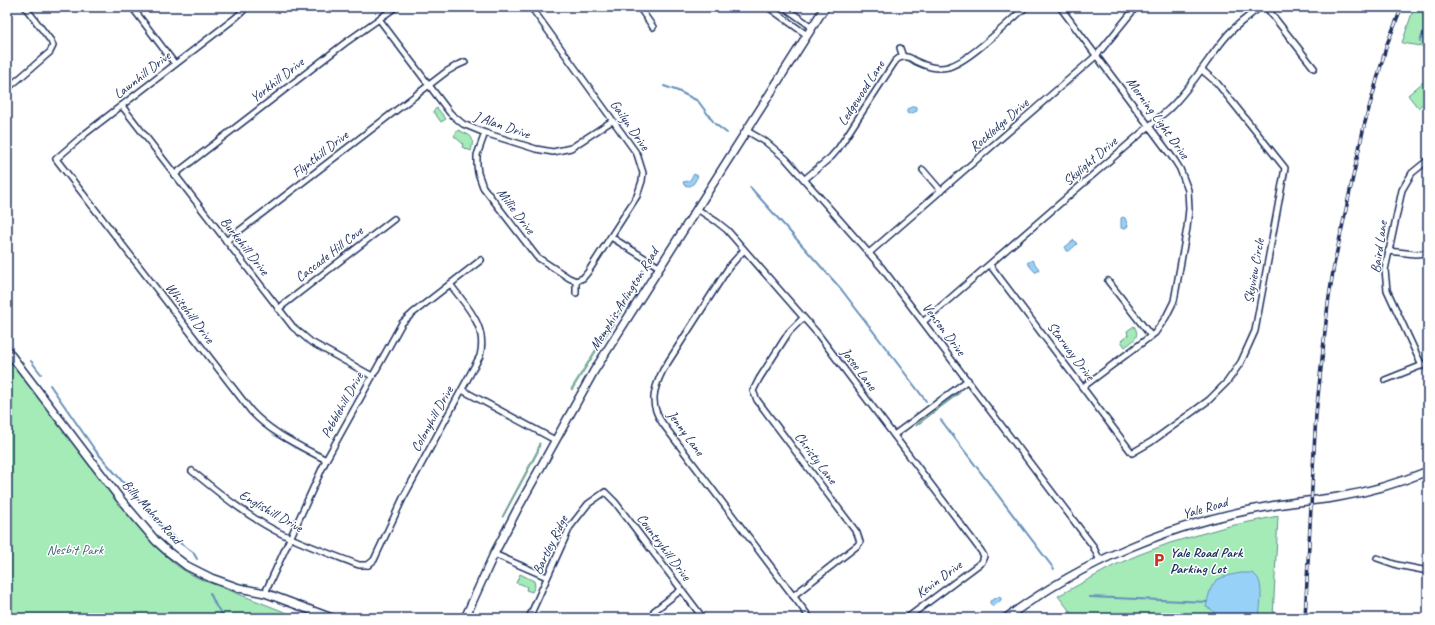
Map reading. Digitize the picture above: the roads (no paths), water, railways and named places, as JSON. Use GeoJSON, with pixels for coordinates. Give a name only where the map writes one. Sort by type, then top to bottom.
{"type":"FeatureCollection","features":[{"type":"Feature","properties":{"kind":"main road","name":"Memphis-Arlington Road"},"geometry":{"type":"LineString","coordinates":[[466,618],[494,554],[594,371],[825,7]]}},
{"type":"Feature","properties":{"kind":"main road","name":"Billy Maher Road"},"geometry":{"type":"LineString","coordinates":[[7,350],[121,500],[156,541],[179,560],[196,571],[223,583],[265,593],[332,618]]}},
{"type":"Feature","properties":{"kind":"main road","name":"Yale Road"},"geometry":{"type":"LineString","coordinates":[[1010,617],[1046,591],[1074,574],[1132,546],[1169,532],[1214,518],[1266,507],[1329,499],[1359,493],[1399,482],[1428,471]]}},
{"type":"Feature","properties":{"kind":"street"},"geometry":{"type":"LineString","coordinates":[[7,89],[50,52],[54,46],[25,7]]}},
{"type":"Feature","properties":{"kind":"street"},"geometry":{"type":"LineString","coordinates":[[132,7],[175,64]]}},
{"type":"Feature","properties":{"kind":"street","name":"Yorkhill Drive"},"geometry":{"type":"LineString","coordinates":[[174,175],[344,42],[396,7]]}},
{"type":"Feature","properties":{"kind":"street","name":"Gailyn Drive"},"geometry":{"type":"LineString","coordinates":[[531,7],[637,154],[642,165],[643,177],[637,196],[588,272],[583,278],[576,281]]}},
{"type":"Feature","properties":{"kind":"street"},"geometry":{"type":"LineString","coordinates":[[639,7],[653,27]]}},
{"type":"Feature","properties":{"kind":"street"},"geometry":{"type":"LineString","coordinates":[[768,7],[807,35]]}},
{"type":"Feature","properties":{"kind":"street"},"geometry":{"type":"LineString","coordinates":[[784,7],[812,27]]}},
{"type":"Feature","properties":{"kind":"street","name":"Ledgewood Lane"},"geometry":{"type":"LineString","coordinates":[[805,179],[838,149],[894,63],[903,57],[908,57],[934,68],[955,65],[968,57],[1026,7]]}},
{"type":"Feature","properties":{"kind":"street","name":"Morning Light Drive"},"geometry":{"type":"LineString","coordinates":[[1060,7],[1150,125],[1180,169],[1188,190],[1189,209],[1187,230],[1174,300],[1163,322],[1151,336],[1083,387]]}},
{"type":"Feature","properties":{"kind":"street","name":"Rockledge Drive"},"geometry":{"type":"LineString","coordinates":[[869,253],[1097,55],[1136,7]]}},
{"type":"Feature","properties":{"kind":"street","name":"Skylight Drive"},"geometry":{"type":"LineString","coordinates":[[924,322],[1175,103],[1202,70],[1225,38],[1238,24],[1260,7]]}},
{"type":"Feature","properties":{"kind":"street"},"geometry":{"type":"LineString","coordinates":[[1266,7],[1314,68]]}},
{"type":"Feature","properties":{"kind":"street","name":"Lawnhill Drive"},"geometry":{"type":"LineString","coordinates":[[56,159],[86,133],[234,19],[241,9]]}},
{"type":"Feature","properties":{"kind":"street","name":"J Alan Drive"},"geometry":{"type":"LineString","coordinates":[[379,19],[450,113],[459,122],[484,133],[536,149],[553,152],[571,148],[612,121]]}},
{"type":"Feature","properties":{"kind":"street"},"geometry":{"type":"LineString","coordinates":[[900,48],[903,57]]}},
{"type":"Feature","properties":{"kind":"street","name":"Flynthill Drive"},"geometry":{"type":"LineString","coordinates":[[226,241],[450,68],[465,62]]}},
{"type":"Feature","properties":{"kind":"street","name":"Skyview Circle"},"geometry":{"type":"LineString","coordinates":[[1132,453],[1151,442],[1203,404],[1227,382],[1241,362],[1253,338],[1265,283],[1285,168],[1217,83],[1202,70]]}},
{"type":"Feature","properties":{"kind":"street","name":"Burkehill Drive"},"geometry":{"type":"LineString","coordinates":[[122,106],[292,328],[304,338],[372,376]]}},
{"type":"Feature","properties":{"kind":"street","name":"Venson Drive"},"geometry":{"type":"LineString","coordinates":[[747,131],[775,149],[805,179],[895,284],[1093,546],[1100,561]]}},
{"type":"Feature","properties":{"kind":"street","name":"Millie Drive"},"geometry":{"type":"LineString","coordinates":[[484,133],[477,154],[478,173],[483,187],[535,255],[569,278],[576,281]]}},
{"type":"Feature","properties":{"kind":"street","name":"Whitehill Drive"},"geometry":{"type":"LineString","coordinates":[[56,159],[251,411],[264,424],[279,434],[326,460]]}},
{"type":"Feature","properties":{"kind":"street","name":"Baird Lane"},"geometry":{"type":"LineString","coordinates":[[1422,366],[1386,286],[1385,270],[1402,188],[1412,174],[1428,160]]}},
{"type":"Feature","properties":{"kind":"street"},"geometry":{"type":"LineString","coordinates":[[923,170],[941,191]]}},
{"type":"Feature","properties":{"kind":"street","name":"Josee Lane"},"geometry":{"type":"LineString","coordinates":[[697,209],[722,226],[817,333],[981,551],[984,558]]}},
{"type":"Feature","properties":{"kind":"street","name":"Cascade Hill Cove"},"geometry":{"type":"LineString","coordinates":[[278,308],[394,219]]}},
{"type":"Feature","properties":{"kind":"street"},"geometry":{"type":"LineString","coordinates":[[611,237],[659,267]]}},
{"type":"Feature","properties":{"kind":"street","name":"Jenny Lane"},"geometry":{"type":"LineString","coordinates":[[744,250],[729,267],[663,370],[654,391],[654,404],[657,414],[663,424],[810,618]]}},
{"type":"Feature","properties":{"kind":"street"},"geometry":{"type":"LineString","coordinates":[[1388,251],[1415,254],[1428,253]]}},
{"type":"Feature","properties":{"kind":"street","name":"Pebblehill Drive"},"geometry":{"type":"LineString","coordinates":[[265,593],[326,460],[399,328],[406,318],[481,260]]}},
{"type":"Feature","properties":{"kind":"street","name":"Starway Drive"},"geometry":{"type":"LineString","coordinates":[[990,265],[1132,453]]}},
{"type":"Feature","properties":{"kind":"street"},"geometry":{"type":"LineString","coordinates":[[576,281],[576,293]]}},
{"type":"Feature","properties":{"kind":"street"},"geometry":{"type":"LineString","coordinates":[[1108,281],[1151,336]]}},
{"type":"Feature","properties":{"kind":"street","name":"Colonyhill Drive"},"geometry":{"type":"LineString","coordinates":[[369,568],[403,498],[480,356],[482,338],[476,319],[450,284]]}},
{"type":"Feature","properties":{"kind":"street","name":"Christy Lane"},"geometry":{"type":"LineString","coordinates":[[793,596],[838,562],[860,542],[857,533],[754,394],[754,388],[759,379],[789,332],[803,318]]}},
{"type":"Feature","properties":{"kind":"street"},"geometry":{"type":"LineString","coordinates":[[1385,380],[1428,363]]}},
{"type":"Feature","properties":{"kind":"street"},"geometry":{"type":"LineString","coordinates":[[894,435],[968,380]]}},
{"type":"Feature","properties":{"kind":"street"},"geometry":{"type":"LineString","coordinates":[[462,390],[555,440]]}},
{"type":"Feature","properties":{"kind":"street","name":"Englishill Drive"},"geometry":{"type":"LineString","coordinates":[[192,471],[235,505],[278,532],[359,566],[369,568]]}},
{"type":"Feature","properties":{"kind":"street","name":"Bartley Ridge"},"geometry":{"type":"LineString","coordinates":[[529,618],[573,522],[588,504],[605,492]]}},
{"type":"Feature","properties":{"kind":"street","name":"Countryhill Drive"},"geometry":{"type":"LineString","coordinates":[[605,492],[615,502],[703,618]]}},
{"type":"Feature","properties":{"kind":"street"},"geometry":{"type":"LineString","coordinates":[[494,554],[547,577]]}},
{"type":"Feature","properties":{"kind":"street","name":"Kevin Drive"},"geometry":{"type":"LineString","coordinates":[[907,618],[970,571],[984,558]]}},
{"type":"Feature","properties":{"kind":"street"},"geometry":{"type":"LineString","coordinates":[[1377,558],[1396,565],[1428,571]]}},
{"type":"Feature","properties":{"kind":"street"},"geometry":{"type":"LineString","coordinates":[[654,611],[681,590]]}},
{"type":"Feature","properties":{"kind":"water"},"geometry":{"type":"Polygon","coordinates":[[[914,106],[917,107],[917,111],[910,114],[907,113],[907,109],[914,106]]]}},
{"type":"Feature","properties":{"kind":"water"},"geometry":{"type":"Polygon","coordinates":[[[694,174],[698,176],[692,185],[684,185],[683,182],[689,181],[694,174]]]}},
{"type":"Feature","properties":{"kind":"water"},"geometry":{"type":"Polygon","coordinates":[[[1121,218],[1125,218],[1128,226],[1124,229],[1121,228],[1121,218]]]}},
{"type":"Feature","properties":{"kind":"water"},"geometry":{"type":"Polygon","coordinates":[[[1074,240],[1077,244],[1067,251],[1065,247],[1074,240]]]}},
{"type":"Feature","properties":{"kind":"water"},"geometry":{"type":"Polygon","coordinates":[[[1032,260],[1039,269],[1037,272],[1035,272],[1027,263],[1032,260]]]}},
{"type":"Feature","properties":{"kind":"water"},"geometry":{"type":"Polygon","coordinates":[[[1241,573],[1251,573],[1259,580],[1261,600],[1259,618],[1214,618],[1214,612],[1206,607],[1212,586],[1219,579],[1241,573]]]}},
{"type":"Feature","properties":{"kind":"water"},"geometry":{"type":"Polygon","coordinates":[[[998,597],[1001,598],[1001,600],[993,607],[990,601],[998,597]]]}},
{"type":"Feature","properties":{"kind":"waterway"},"geometry":{"type":"LineString","coordinates":[[1420,41],[1428,20]]}},
{"type":"Feature","properties":{"kind":"waterway"},"geometry":{"type":"LineString","coordinates":[[664,86],[698,101],[715,124],[727,133]]}},
{"type":"Feature","properties":{"kind":"waterway"},"geometry":{"type":"LineString","coordinates":[[750,187],[841,289],[926,401]]}},
{"type":"Feature","properties":{"kind":"waterway"},"geometry":{"type":"LineString","coordinates":[[31,361],[41,374]]}},
{"type":"Feature","properties":{"kind":"waterway"},"geometry":{"type":"LineString","coordinates":[[50,385],[95,450],[160,525],[180,543],[193,552],[197,559]]}},
{"type":"Feature","properties":{"kind":"waterway"},"geometry":{"type":"LineString","coordinates":[[941,420],[1054,569]]}},
{"type":"Feature","properties":{"kind":"waterway"},"geometry":{"type":"LineString","coordinates":[[210,593],[216,606],[225,618]]}},
{"type":"Feature","properties":{"kind":"waterway"},"geometry":{"type":"LineString","coordinates":[[1090,597],[1207,602]]}},
{"type":"Feature","properties":{"kind":"railway"},"geometry":{"type":"LineString","coordinates":[[1305,618],[1316,414],[1328,304],[1334,265],[1364,126],[1387,44],[1402,7]]}},
{"type":"Feature","properties":{"kind":"place","name":"Yale Road Park Parking Lot"},"geometry":{"type":"Point","coordinates":[1159,560]}},
{"type":"Feature","properties":{"kind":"park label","name":"Nesbit Park"},"geometry":{"type":"Point","coordinates":[75,549]}}]}
